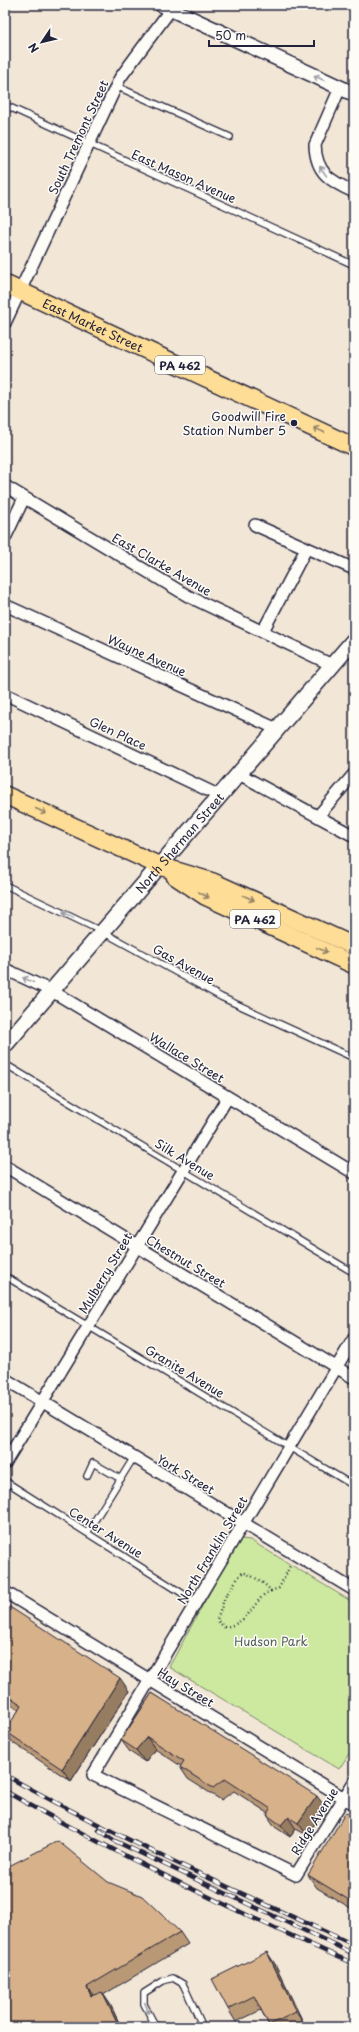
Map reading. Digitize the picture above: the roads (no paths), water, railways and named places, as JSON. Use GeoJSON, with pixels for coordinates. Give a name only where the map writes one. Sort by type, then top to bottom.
{"type":"FeatureCollection","features":[{"type":"Feature","properties":{"kind":"main road","name":"East Market Street"},"geometry":{"type":"LineString","coordinates":[[12,287],[354,447]]}},
{"type":"Feature","properties":{"kind":"main road","name":"North Sherman Street"},"geometry":{"type":"LineString","coordinates":[[5,1045],[354,640]]}},
{"type":"Feature","properties":{"kind":"main road","name":"PA 462"},"geometry":{"type":"LineString","coordinates":[[5,795],[160,866],[213,882],[354,946]]}},
{"type":"Feature","properties":{"kind":"main road","name":"PA 462"},"geometry":{"type":"LineString","coordinates":[[160,866],[205,896],[354,965]]}},
{"type":"Feature","properties":{"kind":"street","name":"South Tremont Street"},"geometry":{"type":"LineString","coordinates":[[5,323],[12,287],[90,145],[120,78],[170,6]]}},
{"type":"Feature","properties":{"kind":"street"},"geometry":{"type":"LineString","coordinates":[[170,6],[354,94]]}},
{"type":"Feature","properties":{"kind":"street"},"geometry":{"type":"LineString","coordinates":[[340,88],[315,145],[315,154],[317,162],[329,179],[354,192]]}},
{"type":"Feature","properties":{"kind":"street","name":"East Clarke Avenue"},"geometry":{"type":"LineString","coordinates":[[5,486],[188,596],[332,665]]}},
{"type":"Feature","properties":{"kind":"street"},"geometry":{"type":"LineString","coordinates":[[5,538],[24,498]]}},
{"type":"Feature","properties":{"kind":"street"},"geometry":{"type":"LineString","coordinates":[[255,525],[306,549],[354,569]]}},
{"type":"Feature","properties":{"kind":"street"},"geometry":{"type":"LineString","coordinates":[[262,631],[306,549]]}},
{"type":"Feature","properties":{"kind":"street","name":"Wayne Avenue"},"geometry":{"type":"LineString","coordinates":[[5,605],[278,729]]}},
{"type":"Feature","properties":{"kind":"street","name":"Glen Place"},"geometry":{"type":"LineString","coordinates":[[5,694],[220,796]]}},
{"type":"Feature","properties":{"kind":"street"},"geometry":{"type":"LineString","coordinates":[[239,774],[354,836]]}},
{"type":"Feature","properties":{"kind":"street"},"geometry":{"type":"LineString","coordinates":[[318,816],[354,774]]}},
{"type":"Feature","properties":{"kind":"street","name":"Wallace Street"},"geometry":{"type":"LineString","coordinates":[[5,969],[52,991],[354,1173]]}},
{"type":"Feature","properties":{"kind":"street","name":"Mulberry Street"},"geometry":{"type":"LineString","coordinates":[[5,1463],[228,1097]]}},
{"type":"Feature","properties":{"kind":"street","name":"Chestnut Street"},"geometry":{"type":"LineString","coordinates":[[5,1166],[354,1378]]}},
{"type":"Feature","properties":{"kind":"street","name":"North Franklin Street"},"geometry":{"type":"LineString","coordinates":[[296,1875],[93,1775],[354,1338]]}},
{"type":"Feature","properties":{"kind":"street","name":"York Street"},"geometry":{"type":"LineString","coordinates":[[5,1379],[354,1590]]}},
{"type":"Feature","properties":{"kind":"street","name":"Hay Street"},"geometry":{"type":"LineString","coordinates":[[5,1592],[354,1804]]}},
{"type":"Feature","properties":{"kind":"street","name":"Ridge Avenue"},"geometry":{"type":"LineString","coordinates":[[296,1875],[354,1782]]}},
{"type":"Feature","properties":{"kind":"lane"},"geometry":{"type":"LineString","coordinates":[[116,86],[230,137]]}},
{"type":"Feature","properties":{"kind":"lane","name":"East Mason Avenue"},"geometry":{"type":"LineString","coordinates":[[5,105],[354,265]]}},
{"type":"Feature","properties":{"kind":"lane","name":"Gas Avenue"},"geometry":{"type":"LineString","coordinates":[[5,885],[103,932],[221,997],[354,1058]]}},
{"type":"Feature","properties":{"kind":"lane","name":"Silk Avenue"},"geometry":{"type":"LineString","coordinates":[[5,1064],[354,1273]]}},
{"type":"Feature","properties":{"kind":"lane","name":"Granite Avenue"},"geometry":{"type":"LineString","coordinates":[[5,1276],[354,1486]]}},
{"type":"Feature","properties":{"kind":"lane"},"geometry":{"type":"LineString","coordinates":[[87,1533],[134,1457]]}},
{"type":"Feature","properties":{"kind":"lane"},"geometry":{"type":"LineString","coordinates":[[87,1476],[93,1463],[121,1479]]}},
{"type":"Feature","properties":{"kind":"lane","name":"Center Avenue"},"geometry":{"type":"LineString","coordinates":[[5,1481],[196,1602]]}},
{"type":"Feature","properties":{"kind":"lane"},"geometry":{"type":"LineString","coordinates":[[156,2027],[144,2004],[144,1993],[163,1981],[173,1978],[183,1984],[203,2027]]}},
{"type":"Feature","properties":{"kind":"railway"},"geometry":{"type":"LineString","coordinates":[[5,1775],[134,1842],[354,1945]]}},
{"type":"Feature","properties":{"kind":"railway"},"geometry":{"type":"LineString","coordinates":[[5,1791],[90,1838],[177,1882],[354,1964]]}},
{"type":"Feature","properties":{"kind":"railway"},"geometry":{"type":"LineString","coordinates":[[99,1830],[115,1841],[354,1954]]}},
{"type":"Feature","properties":{"kind":"place","name":"Goodwill Fire Station Number 5"},"geometry":{"type":"Point","coordinates":[294,423]}},
{"type":"Feature","properties":{"kind":"park label","name":"Hudson Park"},"geometry":{"type":"Point","coordinates":[271,1641]}}]}
